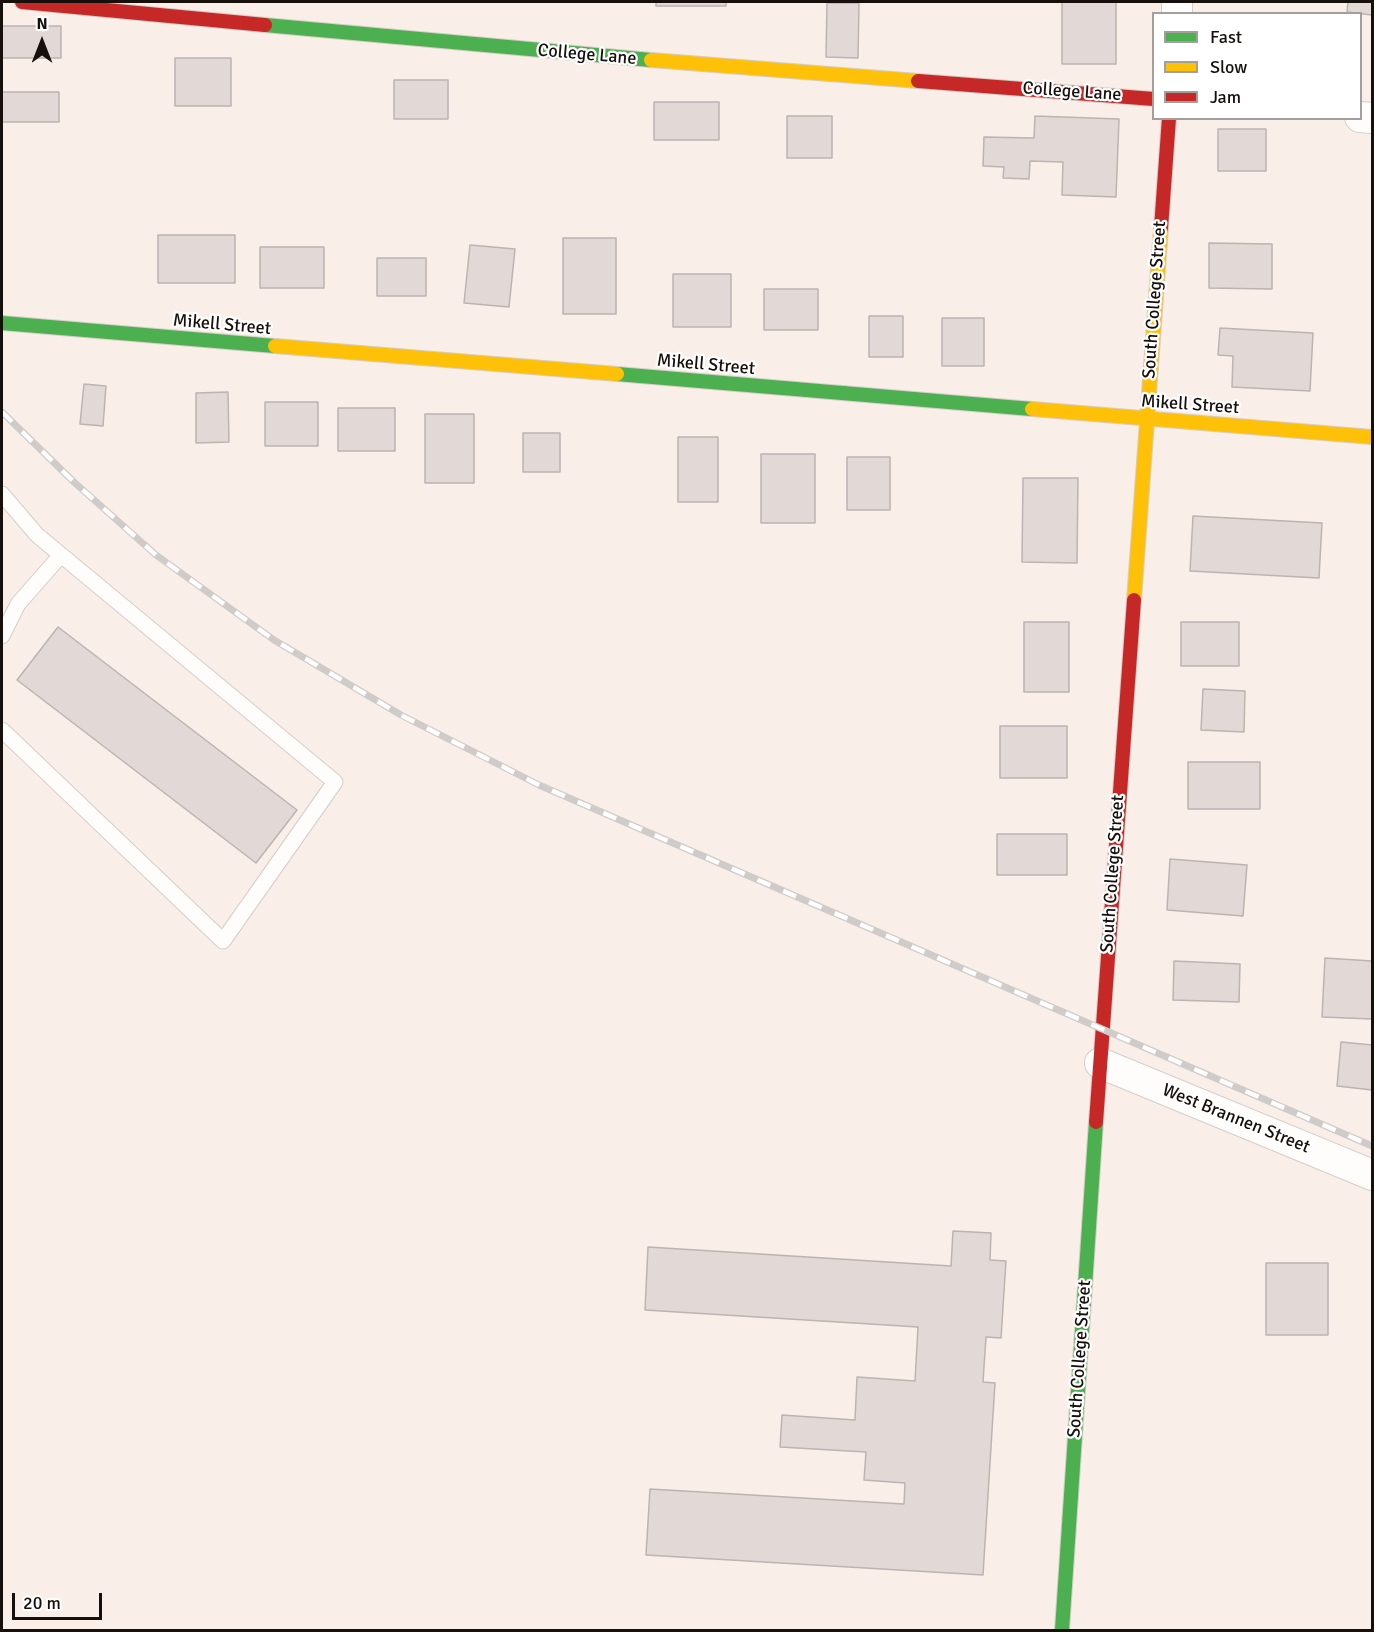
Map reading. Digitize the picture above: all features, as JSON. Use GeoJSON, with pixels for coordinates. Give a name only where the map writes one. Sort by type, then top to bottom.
{"type":"FeatureCollection","features":[{"type":"Feature","properties":{"kind":"street","name":"College Lane"},"geometry":{"type":"LineString","coordinates":[[22,2],[576,54],[1152,99]]}},
{"type":"Feature","properties":{"kind":"street","name":"South College Street"},"geometry":{"type":"LineString","coordinates":[[1062,1630],[1168,120]]}},
{"type":"Feature","properties":{"kind":"street","name":"Mikell Street"},"geometry":{"type":"LineString","coordinates":[[2,324],[1372,437]]}},
{"type":"Feature","properties":{"kind":"street","name":"West Brannen Street"},"geometry":{"type":"LineString","coordinates":[[1100,1063],[1372,1175]]}},
{"type":"Feature","properties":{"kind":"lane"},"geometry":{"type":"LineString","coordinates":[[2,494],[37,535],[336,782],[223,941],[2,730]]}},
{"type":"Feature","properties":{"kind":"lane"},"geometry":{"type":"LineString","coordinates":[[2,636],[18,604],[61,555]]}},
{"type":"Feature","properties":{"kind":"building"},"geometry":{"type":"Polygon","coordinates":[[[656,2],[726,2],[726,6],[656,6],[656,2]]]}},
{"type":"Feature","properties":{"kind":"building"},"geometry":{"type":"Polygon","coordinates":[[[1062,2],[1116,2],[1116,64],[1062,64],[1062,2]]]}},
{"type":"Feature","properties":{"kind":"building"},"geometry":{"type":"Polygon","coordinates":[[[1348,2],[1372,2],[1372,15],[1347,12],[1348,2]]]}},
{"type":"Feature","properties":{"kind":"building"},"geometry":{"type":"Polygon","coordinates":[[[827,3],[859,3],[858,58],[826,57],[827,3]]]}},
{"type":"Feature","properties":{"kind":"building"},"geometry":{"type":"Polygon","coordinates":[[[2,26],[61,26],[61,58],[2,58],[2,26]]]}},
{"type":"Feature","properties":{"kind":"building"},"geometry":{"type":"Polygon","coordinates":[[[175,58],[231,58],[231,106],[175,106],[175,58]]]}},
{"type":"Feature","properties":{"kind":"building"},"geometry":{"type":"Polygon","coordinates":[[[394,80],[448,80],[448,119],[394,119],[394,80]]]}},
{"type":"Feature","properties":{"kind":"building"},"geometry":{"type":"Polygon","coordinates":[[[2,92],[59,92],[59,122],[2,122],[2,92]]]}},
{"type":"Feature","properties":{"kind":"building"},"geometry":{"type":"Polygon","coordinates":[[[654,102],[719,102],[719,140],[654,140],[654,102]]]}},
{"type":"Feature","properties":{"kind":"building"},"geometry":{"type":"Polygon","coordinates":[[[787,116],[832,116],[832,158],[787,158],[787,116]]]}},
{"type":"Feature","properties":{"kind":"building"},"geometry":{"type":"Polygon","coordinates":[[[1035,116],[1119,119],[1116,197],[1062,195],[1063,162],[1030,161],[1029,179],[1003,178],[1004,167],[983,166],[984,137],[1034,138],[1035,116]]]}},
{"type":"Feature","properties":{"kind":"building"},"geometry":{"type":"Polygon","coordinates":[[[1218,129],[1266,129],[1266,171],[1218,171],[1218,129]]]}},
{"type":"Feature","properties":{"kind":"building"},"geometry":{"type":"Polygon","coordinates":[[[158,235],[235,235],[235,283],[158,283],[158,235]]]}},
{"type":"Feature","properties":{"kind":"building"},"geometry":{"type":"Polygon","coordinates":[[[563,238],[616,238],[616,314],[563,314],[563,238]]]}},
{"type":"Feature","properties":{"kind":"building"},"geometry":{"type":"Polygon","coordinates":[[[1209,243],[1272,244],[1272,289],[1209,288],[1209,243]]]}},
{"type":"Feature","properties":{"kind":"building"},"geometry":{"type":"Polygon","coordinates":[[[470,245],[515,249],[509,307],[464,303],[470,245]]]}},
{"type":"Feature","properties":{"kind":"building"},"geometry":{"type":"Polygon","coordinates":[[[260,247],[324,247],[324,288],[260,288],[260,247]]]}},
{"type":"Feature","properties":{"kind":"building"},"geometry":{"type":"Polygon","coordinates":[[[377,258],[426,258],[426,296],[377,296],[377,258]]]}},
{"type":"Feature","properties":{"kind":"building"},"geometry":{"type":"Polygon","coordinates":[[[673,274],[731,274],[731,327],[673,327],[673,274]]]}},
{"type":"Feature","properties":{"kind":"building"},"geometry":{"type":"Polygon","coordinates":[[[764,289],[818,289],[818,330],[764,330],[764,289]]]}},
{"type":"Feature","properties":{"kind":"building"},"geometry":{"type":"Polygon","coordinates":[[[869,316],[903,316],[903,357],[869,357],[869,316]]]}},
{"type":"Feature","properties":{"kind":"building"},"geometry":{"type":"Polygon","coordinates":[[[942,318],[984,318],[984,366],[942,366],[942,318]]]}},
{"type":"Feature","properties":{"kind":"building"},"geometry":{"type":"Polygon","coordinates":[[[1220,328],[1313,333],[1310,391],[1232,387],[1233,356],[1218,355],[1220,328]]]}},
{"type":"Feature","properties":{"kind":"building"},"geometry":{"type":"Polygon","coordinates":[[[84,384],[106,386],[103,426],[80,424],[84,384]]]}},
{"type":"Feature","properties":{"kind":"building"},"geometry":{"type":"Polygon","coordinates":[[[228,392],[229,442],[196,443],[196,393],[228,392]]]}},
{"type":"Feature","properties":{"kind":"building"},"geometry":{"type":"Polygon","coordinates":[[[265,402],[318,402],[318,446],[265,446],[265,402]]]}},
{"type":"Feature","properties":{"kind":"building"},"geometry":{"type":"Polygon","coordinates":[[[338,408],[395,408],[395,451],[338,451],[338,408]]]}},
{"type":"Feature","properties":{"kind":"building"},"geometry":{"type":"Polygon","coordinates":[[[425,414],[474,414],[474,483],[425,483],[425,414]]]}},
{"type":"Feature","properties":{"kind":"building"},"geometry":{"type":"Polygon","coordinates":[[[523,433],[560,433],[560,472],[523,472],[523,433]]]}},
{"type":"Feature","properties":{"kind":"building"},"geometry":{"type":"Polygon","coordinates":[[[678,437],[718,437],[718,502],[678,502],[678,437]]]}},
{"type":"Feature","properties":{"kind":"building"},"geometry":{"type":"Polygon","coordinates":[[[761,454],[815,454],[815,523],[761,523],[761,454]]]}},
{"type":"Feature","properties":{"kind":"building"},"geometry":{"type":"Polygon","coordinates":[[[847,457],[890,457],[890,510],[847,510],[847,457]]]}},
{"type":"Feature","properties":{"kind":"building"},"geometry":{"type":"Polygon","coordinates":[[[1023,478],[1078,478],[1077,563],[1022,562],[1023,478]]]}},
{"type":"Feature","properties":{"kind":"building"},"geometry":{"type":"Polygon","coordinates":[[[1193,516],[1322,523],[1319,578],[1190,571],[1193,516]]]}},
{"type":"Feature","properties":{"kind":"building"},"geometry":{"type":"Polygon","coordinates":[[[1024,622],[1069,622],[1069,692],[1024,692],[1024,622]]]}},
{"type":"Feature","properties":{"kind":"building"},"geometry":{"type":"Polygon","coordinates":[[[1181,622],[1239,622],[1239,666],[1181,666],[1181,622]]]}},
{"type":"Feature","properties":{"kind":"building"},"geometry":{"type":"Polygon","coordinates":[[[58,627],[297,810],[256,863],[17,680],[58,627]]]}},
{"type":"Feature","properties":{"kind":"building"},"geometry":{"type":"Polygon","coordinates":[[[1203,689],[1245,691],[1244,732],[1201,730],[1203,689]]]}},
{"type":"Feature","properties":{"kind":"building"},"geometry":{"type":"Polygon","coordinates":[[[1000,726],[1067,726],[1067,778],[1000,778],[1000,726]]]}},
{"type":"Feature","properties":{"kind":"building"},"geometry":{"type":"Polygon","coordinates":[[[1188,762],[1260,762],[1260,809],[1188,809],[1188,762]]]}},
{"type":"Feature","properties":{"kind":"building"},"geometry":{"type":"Polygon","coordinates":[[[997,834],[1067,834],[1067,875],[997,875],[997,834]]]}},
{"type":"Feature","properties":{"kind":"building"},"geometry":{"type":"Polygon","coordinates":[[[1170,859],[1247,865],[1243,916],[1167,910],[1170,859]]]}},
{"type":"Feature","properties":{"kind":"building"},"geometry":{"type":"Polygon","coordinates":[[[1325,958],[1372,961],[1372,1019],[1322,1017],[1325,958]]]}},
{"type":"Feature","properties":{"kind":"building"},"geometry":{"type":"Polygon","coordinates":[[[1174,961],[1240,964],[1239,1002],[1173,1000],[1174,961]]]}},
{"type":"Feature","properties":{"kind":"building"},"geometry":{"type":"Polygon","coordinates":[[[1341,1042],[1372,1045],[1372,1090],[1337,1086],[1341,1042]]]}},
{"type":"Feature","properties":{"kind":"building"},"geometry":{"type":"Polygon","coordinates":[[[953,1231],[991,1233],[990,1260],[1006,1261],[1001,1338],[986,1337],[983,1382],[995,1383],[983,1575],[646,1555],[650,1489],[904,1504],[905,1483],[864,1480],[866,1452],[780,1447],[782,1415],[855,1420],[857,1377],[915,1381],[918,1327],[645,1310],[648,1247],[951,1266],[953,1231]]]}},
{"type":"Feature","properties":{"kind":"building"},"geometry":{"type":"Polygon","coordinates":[[[1266,1263],[1328,1263],[1328,1335],[1266,1335],[1266,1263]]]}},
{"type":"Feature","properties":{"kind":"railway"},"geometry":{"type":"LineString","coordinates":[[2,412],[75,483],[156,555],[274,640],[401,715],[539,785],[1372,1146]]}},
{"type":"Feature","properties":{"kind":"traffic: fast"},"geometry":{"type":"LineString","coordinates":[[265,25],[651,60]]}},
{"type":"Feature","properties":{"kind":"traffic: fast"},"geometry":{"type":"LineString","coordinates":[[2,323],[275,346]]}},
{"type":"Feature","properties":{"kind":"traffic: fast"},"geometry":{"type":"LineString","coordinates":[[617,374],[1032,409]]}},
{"type":"Feature","properties":{"kind":"traffic: fast"},"geometry":{"type":"LineString","coordinates":[[1062,1630],[1096,1122]]}},
{"type":"Feature","properties":{"kind":"traffic: slow"},"geometry":{"type":"LineString","coordinates":[[651,60],[918,81]]}},
{"type":"Feature","properties":{"kind":"traffic: slow"},"geometry":{"type":"LineString","coordinates":[[1134,600],[1161,228]]}},
{"type":"Feature","properties":{"kind":"traffic: slow"},"geometry":{"type":"LineString","coordinates":[[275,346],[617,374]]}},
{"type":"Feature","properties":{"kind":"traffic: slow"},"geometry":{"type":"LineString","coordinates":[[1032,409],[1372,437]]}},
{"type":"Feature","properties":{"kind":"traffic: jam"},"geometry":{"type":"LineString","coordinates":[[22,2],[265,25]]}},
{"type":"Feature","properties":{"kind":"traffic: jam"},"geometry":{"type":"LineString","coordinates":[[918,81],[1152,99]]}},
{"type":"Feature","properties":{"kind":"traffic: jam"},"geometry":{"type":"LineString","coordinates":[[1161,228],[1169,120]]}},
{"type":"Feature","properties":{"kind":"traffic: jam"},"geometry":{"type":"LineString","coordinates":[[1096,1122],[1134,600]]}}]}
